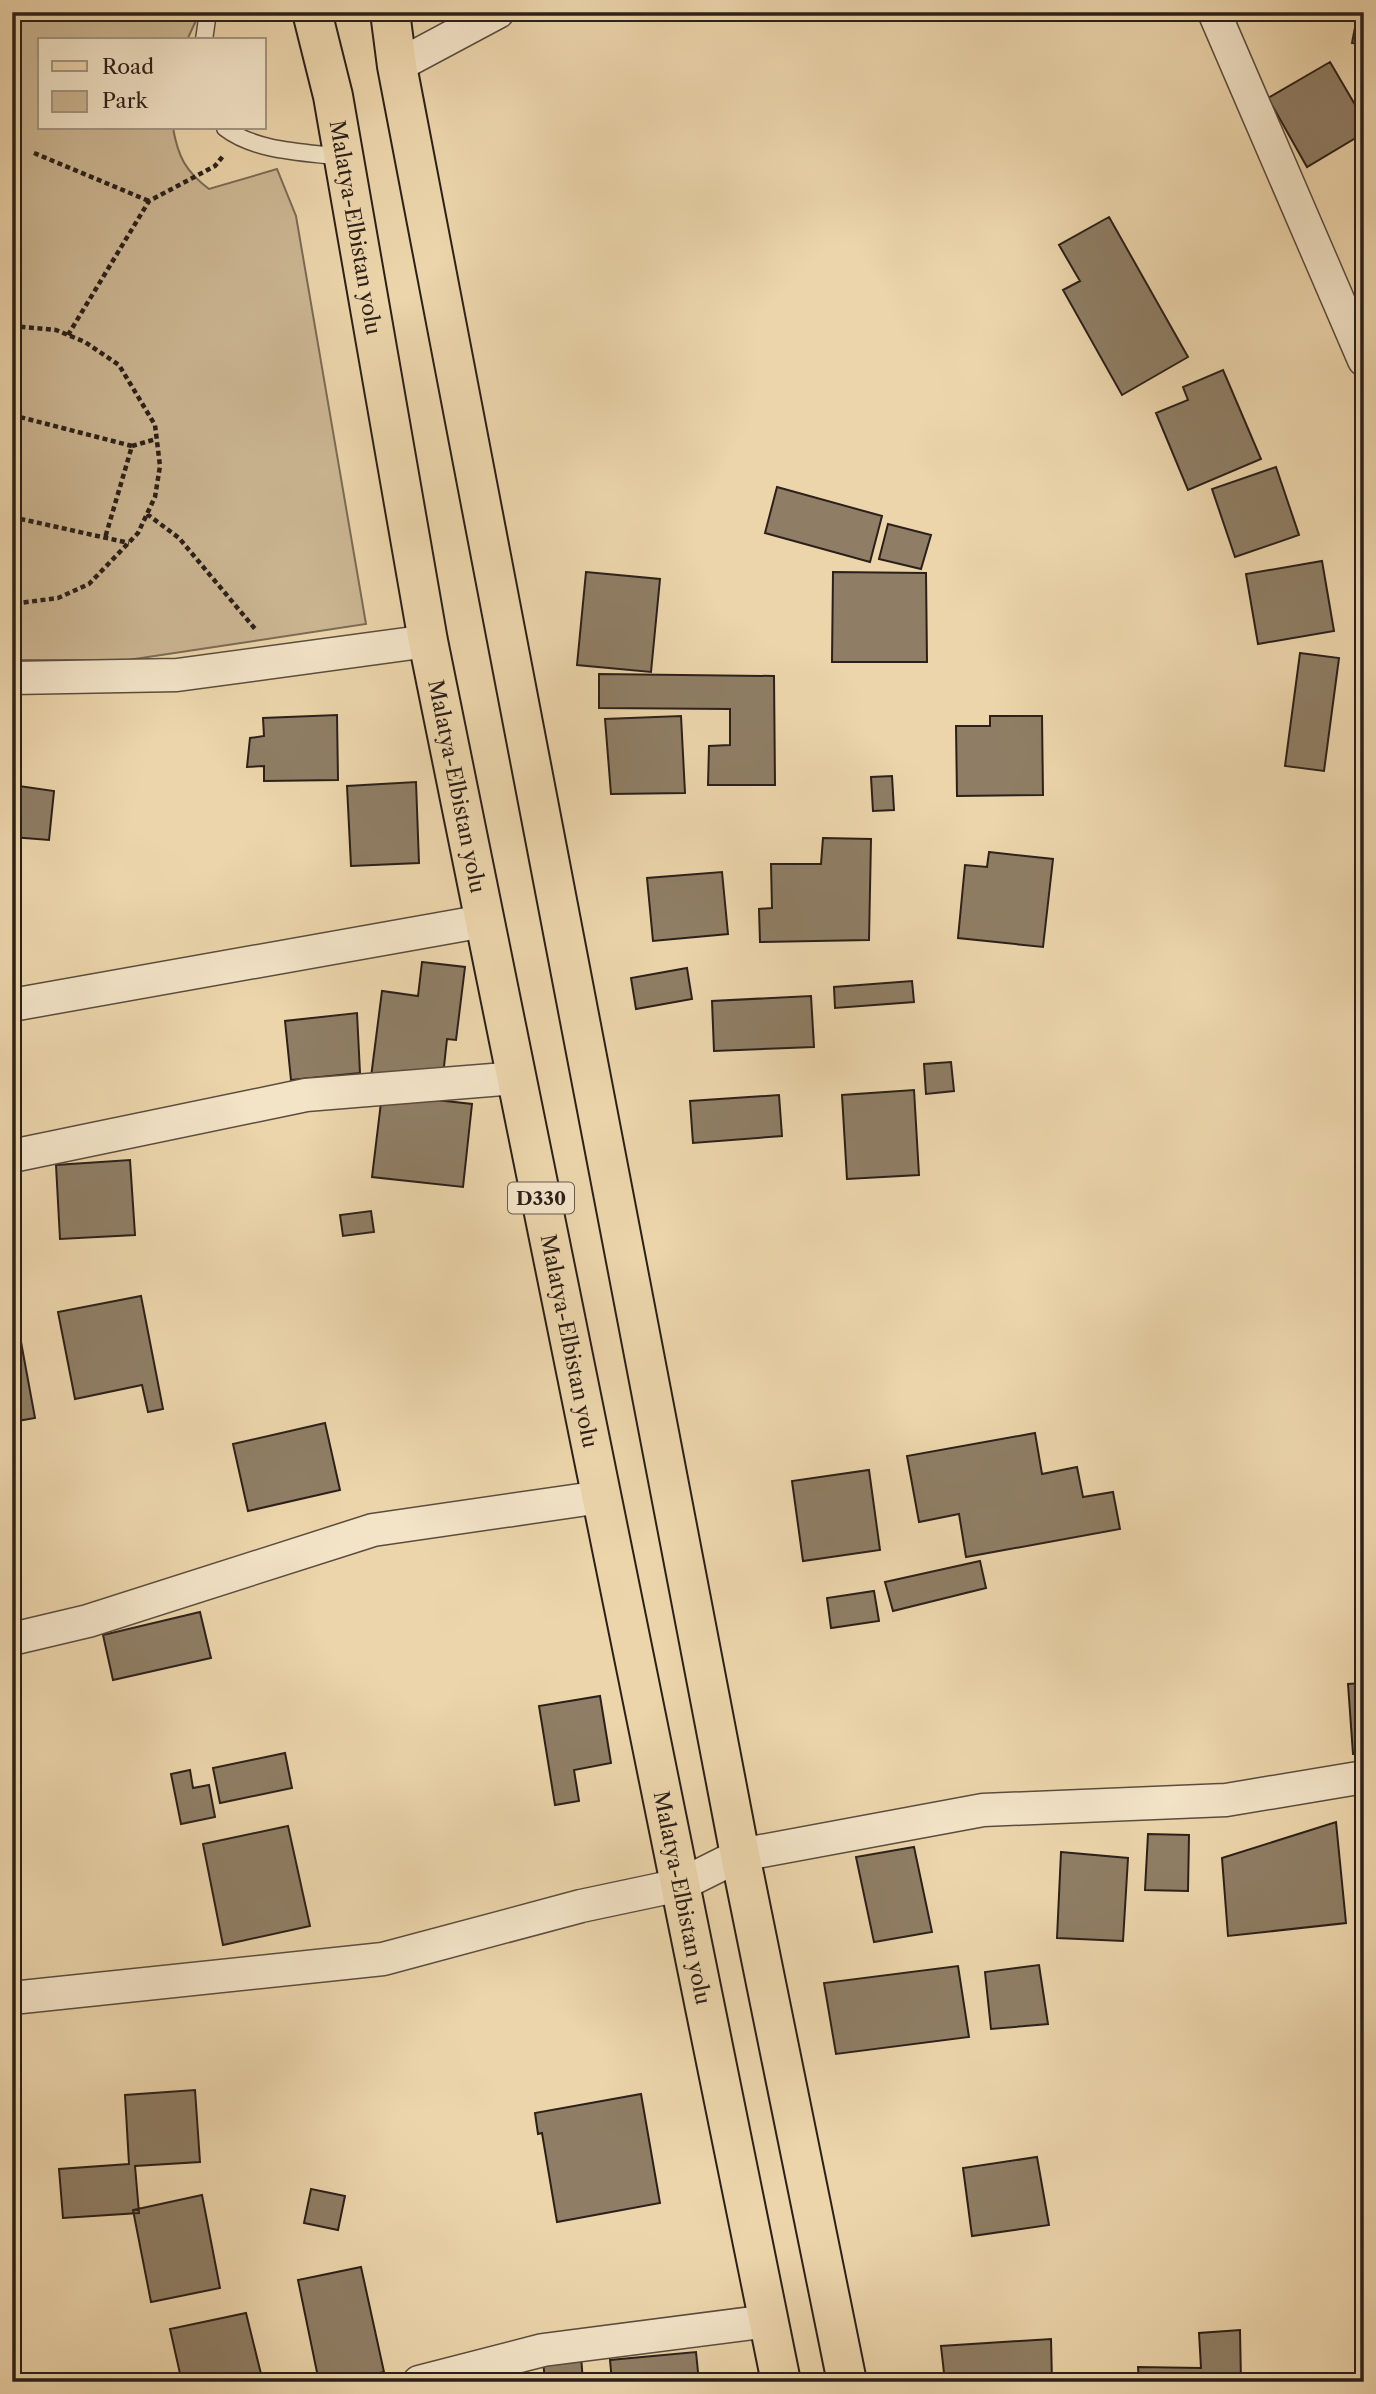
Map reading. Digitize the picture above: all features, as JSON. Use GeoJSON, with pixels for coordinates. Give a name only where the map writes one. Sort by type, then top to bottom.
{"type":"FeatureCollection","features":[{"type":"Feature","properties":{"kind":"main road","name":"Malatya-Elbistan yolu"},"geometry":{"type":"LineString","coordinates":[[312,12],[333,96],[428,641],[781,2382]]}},
{"type":"Feature","properties":{"kind":"main road"},"geometry":{"type":"LineString","coordinates":[[390,12],[397,66],[740,1855],[847,2382]]}},
{"type":"Feature","properties":{"kind":"street"},"geometry":{"type":"LineString","coordinates":[[397,66],[498,12]]}},
{"type":"Feature","properties":{"kind":"street"},"geometry":{"type":"LineString","coordinates":[[1214,12],[1364,359]]}},
{"type":"Feature","properties":{"kind":"street"},"geometry":{"type":"LineString","coordinates":[[12,678],[177,675],[428,641]]}},
{"type":"Feature","properties":{"kind":"street"},"geometry":{"type":"LineString","coordinates":[[12,1005],[484,921]]}},
{"type":"Feature","properties":{"kind":"street"},"geometry":{"type":"LineString","coordinates":[[12,1156],[306,1095],[516,1078]]}},
{"type":"Feature","properties":{"kind":"street"},"geometry":{"type":"LineString","coordinates":[[12,1639],[88,1621],[373,1530],[601,1497]]}},
{"type":"Feature","properties":{"kind":"street"},"geometry":{"type":"LineString","coordinates":[[12,1997],[383,1959],[581,1906],[680,1885],[740,1855],[983,1810],[1226,1800],[1364,1777]]}},
{"type":"Feature","properties":{"kind":"street"},"geometry":{"type":"LineString","coordinates":[[419,2382],[544,2350],[768,2321]]}},
{"type":"Feature","properties":{"kind":"lane"},"geometry":{"type":"LineString","coordinates":[[204,38],[208,12]]}},
{"type":"Feature","properties":{"kind":"lane"},"geometry":{"type":"LineString","coordinates":[[231,132],[276,147],[344,157]]}},
{"type":"Feature","properties":{"kind":"path"},"geometry":{"type":"LineString","coordinates":[[68,335],[149,201],[215,166],[231,132]]}},
{"type":"Feature","properties":{"kind":"path"},"geometry":{"type":"LineString","coordinates":[[34,153],[149,201]]}},
{"type":"Feature","properties":{"kind":"path"},"geometry":{"type":"LineString","coordinates":[[12,326],[56,330],[118,365],[155,425],[160,466],[155,497],[147,514],[129,543],[89,584],[58,598],[12,604]]}},
{"type":"Feature","properties":{"kind":"path"},"geometry":{"type":"LineString","coordinates":[[12,415],[132,446],[156,439]]}},
{"type":"Feature","properties":{"kind":"path"},"geometry":{"type":"LineString","coordinates":[[106,538],[132,446]]}},
{"type":"Feature","properties":{"kind":"path"},"geometry":{"type":"LineString","coordinates":[[147,514],[179,538],[281,661]]}},
{"type":"Feature","properties":{"kind":"path"},"geometry":{"type":"LineString","coordinates":[[12,517],[129,543]]}},
{"type":"Feature","properties":{"kind":"green space"},"geometry":{"type":"Polygon","coordinates":[[[12,12],[200,12],[188,38],[38,38],[38,130],[173,130],[184,162],[194,176],[209,189],[277,169],[296,216],[366,624],[128,660],[12,660],[12,12]]]}},
{"type":"Feature","properties":{"kind":"building"},"geometry":{"type":"Polygon","coordinates":[[[1358,12],[1364,13],[1364,45],[1352,43],[1358,12]]]}},
{"type":"Feature","properties":{"kind":"building"},"geometry":{"type":"Polygon","coordinates":[[[1330,62],[1364,120],[1364,133],[1307,167],[1268,98],[1330,62]]]}},
{"type":"Feature","properties":{"kind":"building"},"geometry":{"type":"Polygon","coordinates":[[[1109,217],[1188,357],[1122,395],[1063,290],[1080,281],[1059,245],[1109,217]]]}},
{"type":"Feature","properties":{"kind":"building"},"geometry":{"type":"Polygon","coordinates":[[[1223,370],[1261,459],[1188,490],[1156,413],[1188,400],[1183,387],[1223,370]]]}},
{"type":"Feature","properties":{"kind":"building"},"geometry":{"type":"Polygon","coordinates":[[[1276,467],[1299,535],[1235,557],[1212,489],[1276,467]]]}},
{"type":"Feature","properties":{"kind":"building"},"geometry":{"type":"Polygon","coordinates":[[[777,487],[882,516],[870,562],[765,533],[777,487]]]}},
{"type":"Feature","properties":{"kind":"building"},"geometry":{"type":"Polygon","coordinates":[[[888,524],[931,535],[921,569],[879,559],[888,524]]]}},
{"type":"Feature","properties":{"kind":"building"},"geometry":{"type":"Polygon","coordinates":[[[1322,561],[1334,631],[1258,644],[1246,574],[1322,561]]]}},
{"type":"Feature","properties":{"kind":"building"},"geometry":{"type":"Polygon","coordinates":[[[586,572],[660,579],[651,672],[577,665],[586,572]]]}},
{"type":"Feature","properties":{"kind":"building"},"geometry":{"type":"Polygon","coordinates":[[[833,572],[926,573],[927,662],[832,662],[833,572]]]}},
{"type":"Feature","properties":{"kind":"building"},"geometry":{"type":"Polygon","coordinates":[[[1300,653],[1339,658],[1324,771],[1285,766],[1300,653]]]}},
{"type":"Feature","properties":{"kind":"building"},"geometry":{"type":"Polygon","coordinates":[[[599,674],[774,676],[775,785],[708,785],[709,746],[730,745],[730,709],[599,708],[599,674]]]}},
{"type":"Feature","properties":{"kind":"building"},"geometry":{"type":"Polygon","coordinates":[[[337,715],[338,780],[264,781],[264,766],[247,767],[250,738],[264,736],[263,718],[337,715]]]}},
{"type":"Feature","properties":{"kind":"building"},"geometry":{"type":"Polygon","coordinates":[[[681,716],[685,793],[611,794],[605,719],[681,716]]]}},
{"type":"Feature","properties":{"kind":"building"},"geometry":{"type":"Polygon","coordinates":[[[990,716],[1042,716],[1043,795],[957,796],[956,726],[990,726],[990,716]]]}},
{"type":"Feature","properties":{"kind":"building"},"geometry":{"type":"Polygon","coordinates":[[[892,776],[894,810],[873,811],[871,777],[892,776]]]}},
{"type":"Feature","properties":{"kind":"building"},"geometry":{"type":"Polygon","coordinates":[[[416,782],[419,863],[351,866],[347,786],[416,782]]]}},
{"type":"Feature","properties":{"kind":"building"},"geometry":{"type":"Polygon","coordinates":[[[12,785],[54,791],[49,840],[12,837],[12,785]]]}},
{"type":"Feature","properties":{"kind":"building"},"geometry":{"type":"Polygon","coordinates":[[[823,838],[871,839],[869,940],[760,942],[759,909],[772,908],[771,864],[821,864],[823,838]]]}},
{"type":"Feature","properties":{"kind":"building"},"geometry":{"type":"Polygon","coordinates":[[[989,852],[1053,859],[1043,947],[958,938],[965,865],[987,867],[989,852]]]}},
{"type":"Feature","properties":{"kind":"building"},"geometry":{"type":"Polygon","coordinates":[[[722,872],[728,934],[653,941],[647,878],[722,872]]]}},
{"type":"Feature","properties":{"kind":"building"},"geometry":{"type":"Polygon","coordinates":[[[422,962],[465,967],[456,1040],[447,1039],[441,1094],[370,1085],[382,991],[418,996],[422,962]]]}},
{"type":"Feature","properties":{"kind":"building"},"geometry":{"type":"Polygon","coordinates":[[[687,968],[692,999],[636,1009],[631,978],[687,968]]]}},
{"type":"Feature","properties":{"kind":"building"},"geometry":{"type":"Polygon","coordinates":[[[912,981],[914,1002],[835,1008],[834,987],[912,981]]]}},
{"type":"Feature","properties":{"kind":"building"},"geometry":{"type":"Polygon","coordinates":[[[811,996],[814,1047],[714,1051],[712,1001],[811,996]]]}},
{"type":"Feature","properties":{"kind":"building"},"geometry":{"type":"Polygon","coordinates":[[[357,1013],[360,1073],[291,1080],[285,1021],[357,1013]]]}},
{"type":"Feature","properties":{"kind":"building"},"geometry":{"type":"Polygon","coordinates":[[[12,1046],[18,1114],[12,1114],[12,1046]]]}},
{"type":"Feature","properties":{"kind":"building"},"geometry":{"type":"Polygon","coordinates":[[[951,1062],[954,1091],[926,1094],[924,1064],[951,1062]]]}},
{"type":"Feature","properties":{"kind":"building"},"geometry":{"type":"Polygon","coordinates":[[[914,1090],[919,1175],[847,1179],[842,1095],[914,1090]]]}},
{"type":"Feature","properties":{"kind":"building"},"geometry":{"type":"Polygon","coordinates":[[[382,1094],[472,1104],[463,1187],[372,1177],[382,1094]]]}},
{"type":"Feature","properties":{"kind":"building"},"geometry":{"type":"Polygon","coordinates":[[[779,1095],[782,1136],[693,1143],[690,1101],[779,1095]]]}},
{"type":"Feature","properties":{"kind":"building"},"geometry":{"type":"Polygon","coordinates":[[[130,1160],[135,1235],[60,1239],[56,1165],[130,1160]]]}},
{"type":"Feature","properties":{"kind":"building"},"geometry":{"type":"Polygon","coordinates":[[[371,1211],[374,1232],[343,1236],[340,1215],[371,1211]]]}},
{"type":"Feature","properties":{"kind":"building"},"geometry":{"type":"Polygon","coordinates":[[[141,1296],[163,1409],[148,1412],[142,1385],[75,1399],[58,1312],[141,1296]]]}},
{"type":"Feature","properties":{"kind":"building"},"geometry":{"type":"Polygon","coordinates":[[[19,1331],[35,1418],[12,1422],[12,1332],[19,1331]]]}},
{"type":"Feature","properties":{"kind":"building"},"geometry":{"type":"Polygon","coordinates":[[[325,1423],[340,1490],[248,1511],[233,1444],[325,1423]]]}},
{"type":"Feature","properties":{"kind":"building"},"geometry":{"type":"Polygon","coordinates":[[[1035,1433],[1042,1474],[1077,1467],[1083,1497],[1113,1492],[1120,1529],[966,1557],[959,1514],[919,1522],[907,1456],[1035,1433]]]}},
{"type":"Feature","properties":{"kind":"building"},"geometry":{"type":"Polygon","coordinates":[[[869,1470],[880,1550],[803,1561],[792,1481],[869,1470]]]}},
{"type":"Feature","properties":{"kind":"building"},"geometry":{"type":"Polygon","coordinates":[[[980,1561],[986,1588],[893,1611],[885,1582],[980,1561]]]}},
{"type":"Feature","properties":{"kind":"building"},"geometry":{"type":"Polygon","coordinates":[[[874,1591],[879,1621],[831,1628],[827,1598],[874,1591]]]}},
{"type":"Feature","properties":{"kind":"building"},"geometry":{"type":"Polygon","coordinates":[[[200,1612],[211,1658],[113,1680],[103,1635],[200,1612]]]}},
{"type":"Feature","properties":{"kind":"building"},"geometry":{"type":"Polygon","coordinates":[[[1364,1683],[1364,1753],[1353,1754],[1348,1684],[1364,1683]]]}},
{"type":"Feature","properties":{"kind":"building"},"geometry":{"type":"Polygon","coordinates":[[[600,1696],[611,1763],[574,1770],[579,1801],[555,1805],[539,1706],[600,1696]]]}},
{"type":"Feature","properties":{"kind":"building"},"geometry":{"type":"Polygon","coordinates":[[[285,1753],[292,1788],[220,1803],[213,1768],[285,1753]]]}},
{"type":"Feature","properties":{"kind":"building"},"geometry":{"type":"Polygon","coordinates":[[[190,1770],[193,1788],[209,1785],[215,1817],[181,1824],[171,1774],[190,1770]]]}},
{"type":"Feature","properties":{"kind":"building"},"geometry":{"type":"Polygon","coordinates":[[[1336,1822],[1346,1923],[1228,1936],[1222,1858],[1336,1822]]]}},
{"type":"Feature","properties":{"kind":"building"},"geometry":{"type":"Polygon","coordinates":[[[288,1826],[310,1926],[223,1945],[203,1844],[288,1826]]]}},
{"type":"Feature","properties":{"kind":"building"},"geometry":{"type":"Polygon","coordinates":[[[1148,1834],[1189,1835],[1188,1891],[1145,1890],[1148,1834]]]}},
{"type":"Feature","properties":{"kind":"building"},"geometry":{"type":"Polygon","coordinates":[[[914,1847],[932,1932],[874,1942],[856,1857],[914,1847]]]}},
{"type":"Feature","properties":{"kind":"building"},"geometry":{"type":"Polygon","coordinates":[[[1061,1852],[1128,1858],[1123,1941],[1057,1938],[1061,1852]]]}},
{"type":"Feature","properties":{"kind":"building"},"geometry":{"type":"Polygon","coordinates":[[[1039,1965],[1048,2024],[991,2029],[985,1972],[1039,1965]]]}},
{"type":"Feature","properties":{"kind":"building"},"geometry":{"type":"Polygon","coordinates":[[[958,1966],[969,2037],[836,2054],[824,1983],[958,1966]]]}},
{"type":"Feature","properties":{"kind":"building"},"geometry":{"type":"Polygon","coordinates":[[[195,2090],[200,2162],[135,2166],[139,2213],[63,2218],[59,2169],[129,2164],[125,2095],[195,2090]]]}},
{"type":"Feature","properties":{"kind":"building"},"geometry":{"type":"Polygon","coordinates":[[[641,2094],[660,2203],[557,2222],[542,2133],[538,2134],[535,2113],[641,2094]]]}},
{"type":"Feature","properties":{"kind":"building"},"geometry":{"type":"Polygon","coordinates":[[[1037,2157],[1049,2225],[972,2236],[963,2168],[1037,2157]]]}},
{"type":"Feature","properties":{"kind":"building"},"geometry":{"type":"Polygon","coordinates":[[[311,2189],[345,2196],[338,2230],[304,2223],[311,2189]]]}},
{"type":"Feature","properties":{"kind":"building"},"geometry":{"type":"Polygon","coordinates":[[[202,2195],[220,2288],[151,2302],[133,2210],[202,2195]]]}},
{"type":"Feature","properties":{"kind":"building"},"geometry":{"type":"Polygon","coordinates":[[[361,2267],[384,2372],[339,2382],[319,2382],[298,2280],[361,2267]]]}},
{"type":"Feature","properties":{"kind":"building"},"geometry":{"type":"Polygon","coordinates":[[[246,2313],[263,2382],[164,2382],[181,2378],[170,2329],[246,2313]]]}},
{"type":"Feature","properties":{"kind":"building"},"geometry":{"type":"Polygon","coordinates":[[[1240,2330],[1241,2382],[1139,2382],[1138,2367],[1201,2368],[1199,2333],[1240,2330]]]}},
{"type":"Feature","properties":{"kind":"building"},"geometry":{"type":"Polygon","coordinates":[[[1051,2339],[1052,2382],[945,2382],[941,2346],[1051,2339]]]}},
{"type":"Feature","properties":{"kind":"building"},"geometry":{"type":"Polygon","coordinates":[[[696,2352],[699,2382],[612,2382],[610,2360],[696,2352]]]}},
{"type":"Feature","properties":{"kind":"building"},"geometry":{"type":"Polygon","coordinates":[[[581,2356],[583,2382],[545,2382],[543,2360],[581,2356]]]}}]}
